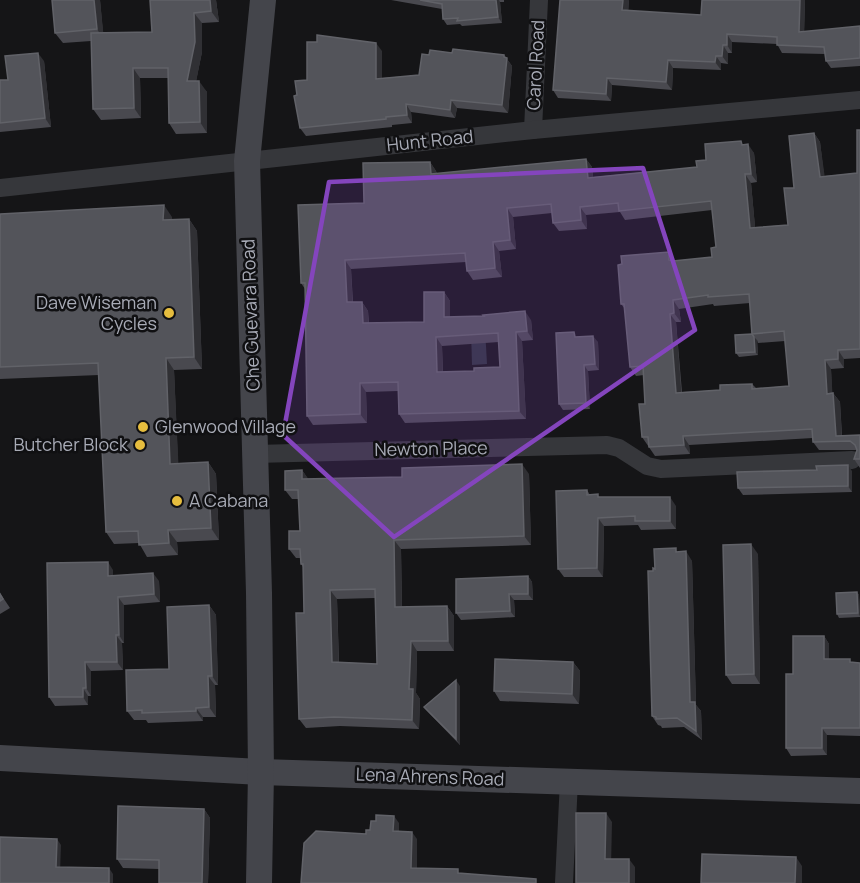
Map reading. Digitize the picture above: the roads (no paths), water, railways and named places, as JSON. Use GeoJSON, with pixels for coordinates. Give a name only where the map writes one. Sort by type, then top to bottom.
{"type":"FeatureCollection","features":[{"type":"Feature","properties":{"kind":"main road","name":"Che Guevara Road"},"geometry":{"type":"LineString","coordinates":[[259,883],[261,772],[247,161],[263,0]]}},
{"type":"Feature","properties":{"kind":"main road","name":"Lena Ahrens Road"},"geometry":{"type":"LineString","coordinates":[[0,758],[261,772],[860,791]]}},
{"type":"Feature","properties":{"kind":"street","name":"Carol Road"},"geometry":{"type":"LineString","coordinates":[[533,130],[539,0]]}},
{"type":"Feature","properties":{"kind":"street","name":"Hunt Road"},"geometry":{"type":"LineString","coordinates":[[0,188],[533,130],[860,100]]}},
{"type":"Feature","properties":{"kind":"street","name":"Newton Place"},"geometry":{"type":"LineString","coordinates":[[255,454],[607,445],[620,448],[647,466],[661,469],[852,460]]}},
{"type":"Feature","properties":{"kind":"street"},"geometry":{"type":"LineString","coordinates":[[564,883],[569,781]]}},
{"type":"Feature","properties":{"kind":"place","name":"Dave Wiseman Cycles"},"geometry":{"type":"Point","coordinates":[169,313]}},
{"type":"Feature","properties":{"kind":"place","name":"Glenwood Village"},"geometry":{"type":"Point","coordinates":[143,427]}},
{"type":"Feature","properties":{"kind":"place","name":"Butcher Block"},"geometry":{"type":"Point","coordinates":[140,445]}},
{"type":"Feature","properties":{"kind":"place","name":"A Cabana"},"geometry":{"type":"Point","coordinates":[177,501]}}]}
